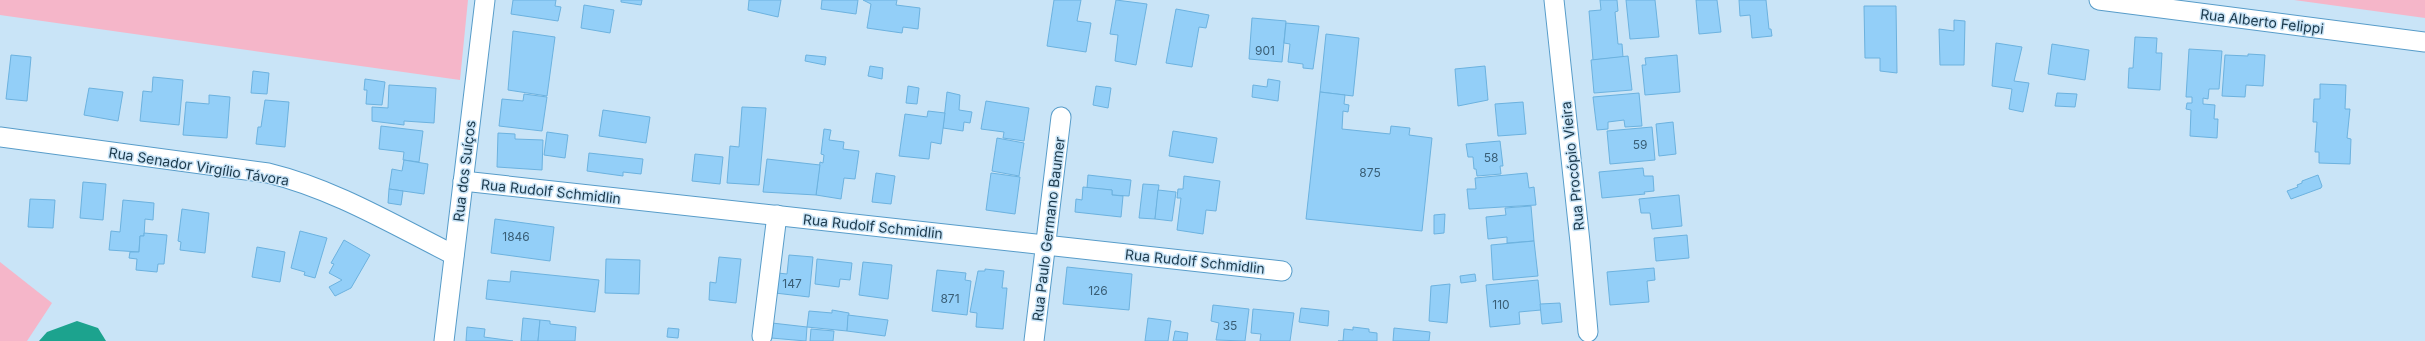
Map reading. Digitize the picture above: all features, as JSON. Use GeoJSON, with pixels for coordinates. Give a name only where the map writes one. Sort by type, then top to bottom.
{"type":"FeatureCollection","features":[{"type":"Feature","properties":{"kind":"street","name":"Rua dos Suíços"},"geometry":{"type":"LineString","coordinates":[[444,341],[485,0]]}},
{"type":"Feature","properties":{"kind":"street","name":"Rua Procópio Vieira"},"geometry":{"type":"LineString","coordinates":[[1554,0],[1580,242],[1588,332]]}},
{"type":"Feature","properties":{"kind":"street","name":"Rua Alberto Felippi"},"geometry":{"type":"LineString","coordinates":[[2099,0],[2425,42]]}},
{"type":"Feature","properties":{"kind":"street","name":"Rua Paulo Germano Baumer"},"geometry":{"type":"LineString","coordinates":[[1034,341],[1061,117]]}},
{"type":"Feature","properties":{"kind":"street","name":"Rua Senador Virgílio Távora"},"geometry":{"type":"LineString","coordinates":[[0,137],[268,173],[288,178],[330,194],[454,255]]}},
{"type":"Feature","properties":{"kind":"street","name":"Rua Rudolf Schmidlin"},"geometry":{"type":"LineString","coordinates":[[463,181],[1282,271]]}},
{"type":"Feature","properties":{"kind":"street"},"geometry":{"type":"LineString","coordinates":[[762,336],[777,216]]}},
{"type":"Feature","properties":{"kind":"shaded area"},"geometry":{"type":"Polygon","coordinates":[[[0,0],[468,0],[460,80],[0,15],[0,0]]]}},
{"type":"Feature","properties":{"kind":"shaded area"},"geometry":{"type":"Polygon","coordinates":[[[2294,0],[2425,0],[2425,18],[2294,0]]]}},
{"type":"Feature","properties":{"kind":"shaded area"},"geometry":{"type":"Polygon","coordinates":[[[0,262],[52,303],[27,341],[0,341],[0,262]]]}},
{"type":"Feature","properties":{"kind":"shaded area"},"geometry":{"type":"Polygon","coordinates":[[[77,321],[98,328],[106,341],[39,341],[47,332],[77,321]]]}},
{"type":"Feature","properties":{"kind":"building"},"geometry":{"type":"Polygon","coordinates":[[[513,0],[556,0],[555,6],[561,7],[558,21],[511,14],[513,0]]]}},
{"type":"Feature","properties":{"kind":"building"},"geometry":{"type":"Polygon","coordinates":[[[621,0],[642,0],[641,5],[621,2],[621,0]]]}},
{"type":"Feature","properties":{"kind":"building"},"geometry":{"type":"Polygon","coordinates":[[[749,0],[781,0],[778,17],[748,10],[749,0]]]}},
{"type":"Feature","properties":{"kind":"building"},"geometry":{"type":"Polygon","coordinates":[[[822,0],[858,0],[856,14],[821,9],[822,0]]]}},
{"type":"Feature","properties":{"kind":"building"},"geometry":{"type":"Polygon","coordinates":[[[863,0],[897,0],[896,5],[920,8],[918,29],[903,27],[902,33],[867,28],[871,4],[863,0]]]}},
{"type":"Feature","properties":{"kind":"building"},"geometry":{"type":"Polygon","coordinates":[[[1054,0],[1081,0],[1077,21],[1091,23],[1086,52],[1047,46],[1054,0]]]}},
{"type":"Feature","properties":{"kind":"building"},"geometry":{"type":"Polygon","coordinates":[[[1116,0],[1147,4],[1136,65],[1115,61],[1118,35],[1110,34],[1116,0]]]}},
{"type":"Feature","properties":{"kind":"building"},"geometry":{"type":"Polygon","coordinates":[[[1600,0],[1617,0],[1618,11],[1615,12],[1618,44],[1622,44],[1623,57],[1593,60],[1589,11],[1601,10],[1600,0]]]}},
{"type":"Feature","properties":{"kind":"building"},"geometry":{"type":"Polygon","coordinates":[[[1626,0],[1655,0],[1659,37],[1630,39],[1626,0]]]}},
{"type":"Feature","properties":{"kind":"building"},"geometry":{"type":"Polygon","coordinates":[[[1696,0],[1717,0],[1721,32],[1699,34],[1696,0]]]}},
{"type":"Feature","properties":{"kind":"building"},"geometry":{"type":"Polygon","coordinates":[[[1739,0],[1766,0],[1769,29],[1771,29],[1772,36],[1752,38],[1750,15],[1740,16],[1739,0]]]}},
{"type":"Feature","properties":{"kind":"building"},"geometry":{"type":"Polygon","coordinates":[[[584,5],[614,10],[610,33],[581,28],[584,5]]]}},
{"type":"Feature","properties":{"kind":"building"},"geometry":{"type":"Polygon","coordinates":[[[1864,6],[1896,6],[1897,73],[1880,71],[1880,58],[1865,58],[1864,6]]]}},
{"type":"Feature","properties":{"kind":"building"},"geometry":{"type":"Polygon","coordinates":[[[1176,9],[1209,15],[1206,28],[1199,27],[1192,67],[1166,63],[1176,9]]]}},
{"type":"Feature","properties":{"kind":"building"},"geometry":{"type":"Polygon","coordinates":[[[1252,18],[1286,21],[1282,62],[1249,59],[1252,18]]]}},
{"type":"Feature","properties":{"kind":"building"},"geometry":{"type":"Polygon","coordinates":[[[1954,20],[1965,21],[1964,65],[1940,65],[1939,29],[1954,31],[1954,20]]]}},
{"type":"Feature","properties":{"kind":"building"},"geometry":{"type":"Polygon","coordinates":[[[1286,23],[1319,26],[1313,69],[1303,68],[1303,64],[1288,62],[1290,44],[1284,43],[1286,23]]]}},
{"type":"Feature","properties":{"kind":"building"},"geometry":{"type":"Polygon","coordinates":[[[513,31],[555,37],[547,96],[508,90],[513,31]]]}},
{"type":"Feature","properties":{"kind":"building"},"geometry":{"type":"Polygon","coordinates":[[[1326,34],[1359,38],[1353,96],[1320,92],[1326,34]]]}},
{"type":"Feature","properties":{"kind":"building"},"geometry":{"type":"Polygon","coordinates":[[[2135,37],[2157,38],[2156,53],[2162,53],[2160,90],[2128,88],[2129,68],[2133,68],[2135,37]]]}},
{"type":"Feature","properties":{"kind":"building"},"geometry":{"type":"Polygon","coordinates":[[[1996,43],[2022,47],[2014,81],[2029,83],[2023,112],[2009,109],[2012,89],[1992,86],[1996,43]]]}},
{"type":"Feature","properties":{"kind":"building"},"geometry":{"type":"Polygon","coordinates":[[[2052,44],[2089,50],[2085,80],[2048,74],[2052,44]]]}},
{"type":"Feature","properties":{"kind":"building"},"geometry":{"type":"Polygon","coordinates":[[[2189,49],[2222,51],[2219,89],[2209,89],[2208,99],[2203,98],[2203,104],[2215,105],[2214,119],[2218,119],[2217,138],[2190,136],[2191,110],[2186,109],[2187,103],[2192,103],[2192,97],[2186,97],[2189,49]]]}},
{"type":"Feature","properties":{"kind":"building"},"geometry":{"type":"Polygon","coordinates":[[[2248,54],[2265,55],[2263,86],[2246,85],[2245,97],[2222,96],[2225,55],[2248,56],[2248,54]]]}},
{"type":"Feature","properties":{"kind":"building"},"geometry":{"type":"Polygon","coordinates":[[[11,55],[31,57],[27,101],[6,99],[11,55]]]}},
{"type":"Feature","properties":{"kind":"building"},"geometry":{"type":"Polygon","coordinates":[[[806,55],[826,57],[825,65],[805,61],[806,55]]]}},
{"type":"Feature","properties":{"kind":"building"},"geometry":{"type":"Polygon","coordinates":[[[1677,55],[1680,92],[1645,95],[1642,65],[1646,65],[1645,58],[1677,55]]]}},
{"type":"Feature","properties":{"kind":"building"},"geometry":{"type":"Polygon","coordinates":[[[1628,56],[1632,90],[1594,93],[1591,60],[1628,56]]]}},
{"type":"Feature","properties":{"kind":"building"},"geometry":{"type":"Polygon","coordinates":[[[870,66],[883,68],[882,79],[868,76],[870,66]]]}},
{"type":"Feature","properties":{"kind":"building"},"geometry":{"type":"Polygon","coordinates":[[[1485,66],[1488,100],[1458,106],[1455,69],[1485,66]]]}},
{"type":"Feature","properties":{"kind":"building"},"geometry":{"type":"Polygon","coordinates":[[[253,71],[269,73],[267,94],[251,93],[253,71]]]}},
{"type":"Feature","properties":{"kind":"building"},"geometry":{"type":"Polygon","coordinates":[[[153,77],[183,80],[179,125],[140,121],[143,91],[152,92],[153,77]]]}},
{"type":"Feature","properties":{"kind":"building"},"geometry":{"type":"Polygon","coordinates":[[[365,79],[385,82],[382,105],[366,104],[367,90],[364,90],[365,79]]]}},
{"type":"Feature","properties":{"kind":"building"},"geometry":{"type":"Polygon","coordinates":[[[1268,79],[1280,81],[1278,101],[1252,97],[1253,85],[1267,87],[1268,79]]]}},
{"type":"Feature","properties":{"kind":"building"},"geometry":{"type":"Polygon","coordinates":[[[2320,84],[2346,85],[2345,109],[2350,109],[2347,138],[2351,139],[2350,164],[2319,163],[2319,152],[2315,152],[2317,122],[2313,122],[2314,99],[2320,99],[2320,84]]]}},
{"type":"Feature","properties":{"kind":"building"},"geometry":{"type":"Polygon","coordinates":[[[389,85],[436,88],[434,123],[404,121],[404,125],[372,121],[372,107],[388,108],[389,85]]]}},
{"type":"Feature","properties":{"kind":"building"},"geometry":{"type":"Polygon","coordinates":[[[908,86],[919,88],[917,104],[906,103],[908,86]]]}},
{"type":"Feature","properties":{"kind":"building"},"geometry":{"type":"Polygon","coordinates":[[[1096,86],[1111,88],[1108,108],[1093,105],[1096,86]]]}},
{"type":"Feature","properties":{"kind":"building"},"geometry":{"type":"Polygon","coordinates":[[[89,88],[123,92],[118,121],[84,115],[89,88]]]}},
{"type":"Feature","properties":{"kind":"building"},"geometry":{"type":"Polygon","coordinates":[[[947,92],[960,95],[959,110],[972,112],[970,123],[964,122],[963,131],[943,128],[947,92]]]}},
{"type":"Feature","properties":{"kind":"building"},"geometry":{"type":"Polygon","coordinates":[[[1320,92],[1345,95],[1344,104],[1349,105],[1348,112],[1343,111],[1342,129],[1390,134],[1391,126],[1410,128],[1409,135],[1432,138],[1422,231],[1306,219],[1320,92]]]}},
{"type":"Feature","properties":{"kind":"building"},"geometry":{"type":"Polygon","coordinates":[[[1639,93],[1642,126],[1625,127],[1624,120],[1608,122],[1608,129],[1597,130],[1593,97],[1639,93]]]}},
{"type":"Feature","properties":{"kind":"building"},"geometry":{"type":"Polygon","coordinates":[[[2057,93],[2077,94],[2075,107],[2055,106],[2057,93]]]}},
{"type":"Feature","properties":{"kind":"building"},"geometry":{"type":"Polygon","coordinates":[[[524,94],[547,97],[542,131],[499,126],[502,99],[523,101],[524,94]]]}},
{"type":"Feature","properties":{"kind":"building"},"geometry":{"type":"Polygon","coordinates":[[[209,95],[230,97],[227,138],[183,135],[186,102],[209,104],[209,95]]]}},
{"type":"Feature","properties":{"kind":"building"},"geometry":{"type":"Polygon","coordinates":[[[265,100],[289,102],[285,147],[256,144],[258,127],[261,127],[265,100]]]}},
{"type":"Feature","properties":{"kind":"building"},"geometry":{"type":"Polygon","coordinates":[[[986,101],[1029,108],[1024,141],[1003,138],[1004,132],[981,129],[986,101]]]}},
{"type":"Feature","properties":{"kind":"building"},"geometry":{"type":"Polygon","coordinates":[[[1523,102],[1526,134],[1498,136],[1495,104],[1523,102]]]}},
{"type":"Feature","properties":{"kind":"building"},"geometry":{"type":"Polygon","coordinates":[[[742,107],[766,108],[759,185],[727,183],[730,146],[739,147],[742,107]]]}},
{"type":"Feature","properties":{"kind":"building"},"geometry":{"type":"Polygon","coordinates":[[[603,110],[650,117],[646,143],[599,136],[603,110]]]}},
{"type":"Feature","properties":{"kind":"building"},"geometry":{"type":"Polygon","coordinates":[[[928,111],[945,113],[941,144],[931,142],[929,159],[899,156],[905,114],[927,117],[928,111]]]}},
{"type":"Feature","properties":{"kind":"building"},"geometry":{"type":"Polygon","coordinates":[[[1673,122],[1676,154],[1659,156],[1656,124],[1673,122]]]}},
{"type":"Feature","properties":{"kind":"building"},"geometry":{"type":"Polygon","coordinates":[[[381,126],[423,131],[419,162],[403,160],[404,152],[379,149],[381,126]]]}},
{"type":"Feature","properties":{"kind":"building"},"geometry":{"type":"Polygon","coordinates":[[[1652,127],[1655,160],[1610,164],[1607,131],[1652,127]]]}},
{"type":"Feature","properties":{"kind":"building"},"geometry":{"type":"Polygon","coordinates":[[[824,129],[831,130],[829,140],[844,142],[843,149],[859,151],[855,179],[844,178],[841,199],[816,195],[820,162],[823,163],[824,155],[821,154],[824,129]]]}},
{"type":"Feature","properties":{"kind":"building"},"geometry":{"type":"Polygon","coordinates":[[[1173,131],[1217,138],[1213,163],[1169,156],[1173,131]]]}},
{"type":"Feature","properties":{"kind":"building"},"geometry":{"type":"Polygon","coordinates":[[[547,132],[568,135],[565,158],[544,155],[547,132]]]}},
{"type":"Feature","properties":{"kind":"building"},"geometry":{"type":"Polygon","coordinates":[[[498,133],[515,134],[515,139],[543,140],[542,170],[497,167],[498,133]]]}},
{"type":"Feature","properties":{"kind":"building"},"geometry":{"type":"Polygon","coordinates":[[[997,138],[1024,143],[1019,176],[992,171],[997,138]]]}},
{"type":"Feature","properties":{"kind":"building"},"geometry":{"type":"Polygon","coordinates":[[[1500,141],[1503,166],[1500,166],[1501,174],[1477,176],[1476,169],[1474,169],[1473,157],[1468,157],[1466,144],[1500,141]]]}},
{"type":"Feature","properties":{"kind":"building"},"geometry":{"type":"Polygon","coordinates":[[[589,153],[643,159],[641,174],[623,172],[623,176],[587,171],[589,153]]]}},
{"type":"Feature","properties":{"kind":"building"},"geometry":{"type":"Polygon","coordinates":[[[695,154],[723,157],[720,184],[692,181],[695,154]]]}},
{"type":"Feature","properties":{"kind":"building"},"geometry":{"type":"Polygon","coordinates":[[[767,159],[820,165],[816,195],[763,192],[767,159]]]}},
{"type":"Feature","properties":{"kind":"building"},"geometry":{"type":"Polygon","coordinates":[[[404,160],[428,164],[424,194],[389,189],[392,169],[402,171],[404,160]]]}},
{"type":"Feature","properties":{"kind":"building"},"geometry":{"type":"Polygon","coordinates":[[[1643,168],[1644,176],[1653,176],[1654,191],[1644,192],[1645,194],[1602,198],[1599,172],[1643,168]]]}},
{"type":"Feature","properties":{"kind":"building"},"geometry":{"type":"Polygon","coordinates":[[[876,173],[895,176],[891,204],[872,202],[876,173]]]}},
{"type":"Feature","properties":{"kind":"building"},"geometry":{"type":"Polygon","coordinates":[[[991,173],[1020,177],[1015,214],[986,210],[991,173]]]}},
{"type":"Feature","properties":{"kind":"building"},"geometry":{"type":"Polygon","coordinates":[[[1527,173],[1529,188],[1534,187],[1536,205],[1469,209],[1467,189],[1476,189],[1475,178],[1527,173]]]}},
{"type":"Feature","properties":{"kind":"building"},"geometry":{"type":"Polygon","coordinates":[[[1088,175],[1131,180],[1129,196],[1112,195],[1112,190],[1087,188],[1088,175]]]}},
{"type":"Feature","properties":{"kind":"building"},"geometry":{"type":"Polygon","coordinates":[[[2318,175],[2322,186],[2321,188],[2291,199],[2287,191],[2298,187],[2297,185],[2302,183],[2302,181],[2318,175]]]}},
{"type":"Feature","properties":{"kind":"building"},"geometry":{"type":"Polygon","coordinates":[[[1184,176],[1220,181],[1216,211],[1206,210],[1203,234],[1177,230],[1181,198],[1177,198],[1178,189],[1183,189],[1184,176]]]}},
{"type":"Feature","properties":{"kind":"building"},"geometry":{"type":"Polygon","coordinates":[[[83,182],[106,184],[103,220],[80,218],[83,182]]]}},
{"type":"Feature","properties":{"kind":"building"},"geometry":{"type":"Polygon","coordinates":[[[1143,184],[1159,185],[1155,219],[1139,218],[1143,184]]]}},
{"type":"Feature","properties":{"kind":"building"},"geometry":{"type":"Polygon","coordinates":[[[1083,187],[1112,190],[1112,195],[1123,196],[1121,217],[1075,212],[1076,199],[1082,200],[1083,187]]]}},
{"type":"Feature","properties":{"kind":"building"},"geometry":{"type":"Polygon","coordinates":[[[389,189],[403,191],[401,205],[388,203],[389,189]]]}},
{"type":"Feature","properties":{"kind":"building"},"geometry":{"type":"Polygon","coordinates":[[[1158,190],[1176,192],[1172,221],[1155,219],[1158,190]]]}},
{"type":"Feature","properties":{"kind":"building"},"geometry":{"type":"Polygon","coordinates":[[[1679,195],[1682,226],[1652,229],[1650,213],[1641,213],[1639,199],[1679,195]]]}},
{"type":"Feature","properties":{"kind":"building"},"geometry":{"type":"Polygon","coordinates":[[[30,199],[55,200],[53,228],[28,227],[30,199]]]}},
{"type":"Feature","properties":{"kind":"building"},"geometry":{"type":"Polygon","coordinates":[[[123,200],[154,203],[153,220],[145,219],[144,236],[140,236],[139,252],[109,250],[111,231],[120,232],[123,200]]]}},
{"type":"Feature","properties":{"kind":"building"},"geometry":{"type":"Polygon","coordinates":[[[1531,206],[1534,241],[1507,243],[1507,237],[1488,239],[1486,217],[1506,215],[1505,208],[1531,206]]]}},
{"type":"Feature","properties":{"kind":"building"},"geometry":{"type":"Polygon","coordinates":[[[182,209],[209,213],[205,253],[180,250],[181,242],[178,241],[182,209]]]}},
{"type":"Feature","properties":{"kind":"building"},"geometry":{"type":"Polygon","coordinates":[[[1445,214],[1444,233],[1434,234],[1434,215],[1445,214]]]}},
{"type":"Feature","properties":{"kind":"building"},"geometry":{"type":"Polygon","coordinates":[[[495,219],[554,227],[550,261],[491,253],[495,219]]]}},
{"type":"Feature","properties":{"kind":"building"},"geometry":{"type":"Polygon","coordinates":[[[300,231],[327,238],[315,278],[304,275],[305,272],[291,268],[300,231]]]}},
{"type":"Feature","properties":{"kind":"building"},"geometry":{"type":"Polygon","coordinates":[[[144,233],[167,235],[164,264],[158,264],[157,272],[136,270],[137,259],[129,258],[130,252],[139,252],[140,236],[144,236],[144,233]]]}},
{"type":"Feature","properties":{"kind":"building"},"geometry":{"type":"Polygon","coordinates":[[[1687,235],[1689,258],[1656,261],[1654,238],[1687,235]]]}},
{"type":"Feature","properties":{"kind":"building"},"geometry":{"type":"Polygon","coordinates":[[[344,240],[370,255],[351,288],[335,296],[329,287],[342,280],[329,273],[334,264],[331,263],[344,240]]]}},
{"type":"Feature","properties":{"kind":"building"},"geometry":{"type":"Polygon","coordinates":[[[1534,241],[1538,276],[1493,280],[1491,245],[1534,241]]]}},
{"type":"Feature","properties":{"kind":"building"},"geometry":{"type":"Polygon","coordinates":[[[257,247],[285,252],[280,282],[252,277],[257,247]]]}},
{"type":"Feature","properties":{"kind":"building"},"geometry":{"type":"Polygon","coordinates":[[[789,255],[813,257],[809,297],[775,293],[778,273],[787,274],[789,255]]]}},
{"type":"Feature","properties":{"kind":"building"},"geometry":{"type":"Polygon","coordinates":[[[719,257],[741,259],[736,303],[709,300],[710,282],[716,283],[719,257]]]}},
{"type":"Feature","properties":{"kind":"building"},"geometry":{"type":"Polygon","coordinates":[[[606,259],[640,260],[639,294],[605,293],[606,259]]]}},
{"type":"Feature","properties":{"kind":"building"},"geometry":{"type":"Polygon","coordinates":[[[817,259],[852,263],[850,280],[840,279],[839,287],[815,284],[817,259]]]}},
{"type":"Feature","properties":{"kind":"building"},"geometry":{"type":"Polygon","coordinates":[[[863,262],[892,265],[888,299],[859,295],[863,262]]]}},
{"type":"Feature","properties":{"kind":"building"},"geometry":{"type":"Polygon","coordinates":[[[1067,267],[1132,274],[1129,310],[1063,304],[1067,267]]]}},
{"type":"Feature","properties":{"kind":"building"},"geometry":{"type":"Polygon","coordinates":[[[1654,268],[1655,280],[1647,281],[1649,302],[1610,305],[1607,272],[1654,268]]]}},
{"type":"Feature","properties":{"kind":"building"},"geometry":{"type":"Polygon","coordinates":[[[985,269],[1004,271],[1002,288],[1007,288],[1003,329],[976,327],[977,313],[970,312],[978,271],[985,271],[985,269]]]}},
{"type":"Feature","properties":{"kind":"building"},"geometry":{"type":"Polygon","coordinates":[[[937,270],[966,273],[965,280],[971,281],[967,315],[932,311],[937,270]]]}},
{"type":"Feature","properties":{"kind":"building"},"geometry":{"type":"Polygon","coordinates":[[[511,271],[599,280],[595,312],[486,299],[488,280],[510,282],[511,271]]]}},
{"type":"Feature","properties":{"kind":"building"},"geometry":{"type":"Polygon","coordinates":[[[1475,274],[1476,281],[1461,283],[1460,276],[1475,274]]]}},
{"type":"Feature","properties":{"kind":"building"},"geometry":{"type":"Polygon","coordinates":[[[1538,280],[1541,310],[1519,312],[1520,324],[1490,327],[1486,285],[1538,280]]]}},
{"type":"Feature","properties":{"kind":"building"},"geometry":{"type":"Polygon","coordinates":[[[1450,284],[1447,323],[1429,321],[1431,286],[1450,284]]]}},
{"type":"Feature","properties":{"kind":"building"},"geometry":{"type":"Polygon","coordinates":[[[1560,303],[1562,322],[1542,324],[1540,304],[1560,303]]]}},
{"type":"Feature","properties":{"kind":"building"},"geometry":{"type":"Polygon","coordinates":[[[1213,305],[1249,309],[1245,341],[1216,340],[1219,323],[1211,321],[1213,305]]]}},
{"type":"Feature","properties":{"kind":"building"},"geometry":{"type":"Polygon","coordinates":[[[1301,308],[1329,311],[1328,326],[1299,322],[1301,308]]]}},
{"type":"Feature","properties":{"kind":"building"},"geometry":{"type":"Polygon","coordinates":[[[1253,309],[1294,313],[1290,341],[1260,341],[1261,334],[1251,333],[1253,309]]]}},
{"type":"Feature","properties":{"kind":"building"},"geometry":{"type":"Polygon","coordinates":[[[832,310],[849,313],[847,331],[807,327],[809,311],[832,313],[832,310]]]}},
{"type":"Feature","properties":{"kind":"building"},"geometry":{"type":"Polygon","coordinates":[[[848,315],[888,320],[885,336],[847,331],[848,315]]]}},
{"type":"Feature","properties":{"kind":"building"},"geometry":{"type":"Polygon","coordinates":[[[523,318],[540,320],[538,341],[521,341],[523,318]]]}},
{"type":"Feature","properties":{"kind":"building"},"geometry":{"type":"Polygon","coordinates":[[[1148,318],[1171,321],[1168,341],[1145,341],[1148,318]]]}},
{"type":"Feature","properties":{"kind":"building"},"geometry":{"type":"Polygon","coordinates":[[[540,320],[550,321],[550,324],[576,327],[575,341],[538,341],[540,320]]]}},
{"type":"Feature","properties":{"kind":"building"},"geometry":{"type":"Polygon","coordinates":[[[772,323],[807,327],[806,341],[771,338],[772,323]]]}},
{"type":"Feature","properties":{"kind":"building"},"geometry":{"type":"Polygon","coordinates":[[[467,327],[485,329],[484,337],[513,341],[466,341],[467,327]]]}},
{"type":"Feature","properties":{"kind":"building"},"geometry":{"type":"Polygon","coordinates":[[[1353,327],[1369,329],[1369,332],[1377,333],[1377,341],[1343,341],[1344,329],[1353,330],[1353,327]]]}},
{"type":"Feature","properties":{"kind":"building"},"geometry":{"type":"Polygon","coordinates":[[[668,328],[679,329],[678,338],[667,337],[668,328]]]}},
{"type":"Feature","properties":{"kind":"building"},"geometry":{"type":"Polygon","coordinates":[[[1394,328],[1430,332],[1429,341],[1393,341],[1394,328]]]}},
{"type":"Feature","properties":{"kind":"building"},"geometry":{"type":"Polygon","coordinates":[[[811,329],[834,331],[833,341],[810,341],[811,329]]]}},
{"type":"Feature","properties":{"kind":"building"},"geometry":{"type":"Polygon","coordinates":[[[1175,331],[1188,333],[1187,341],[1173,341],[1175,331]]]}}]}
